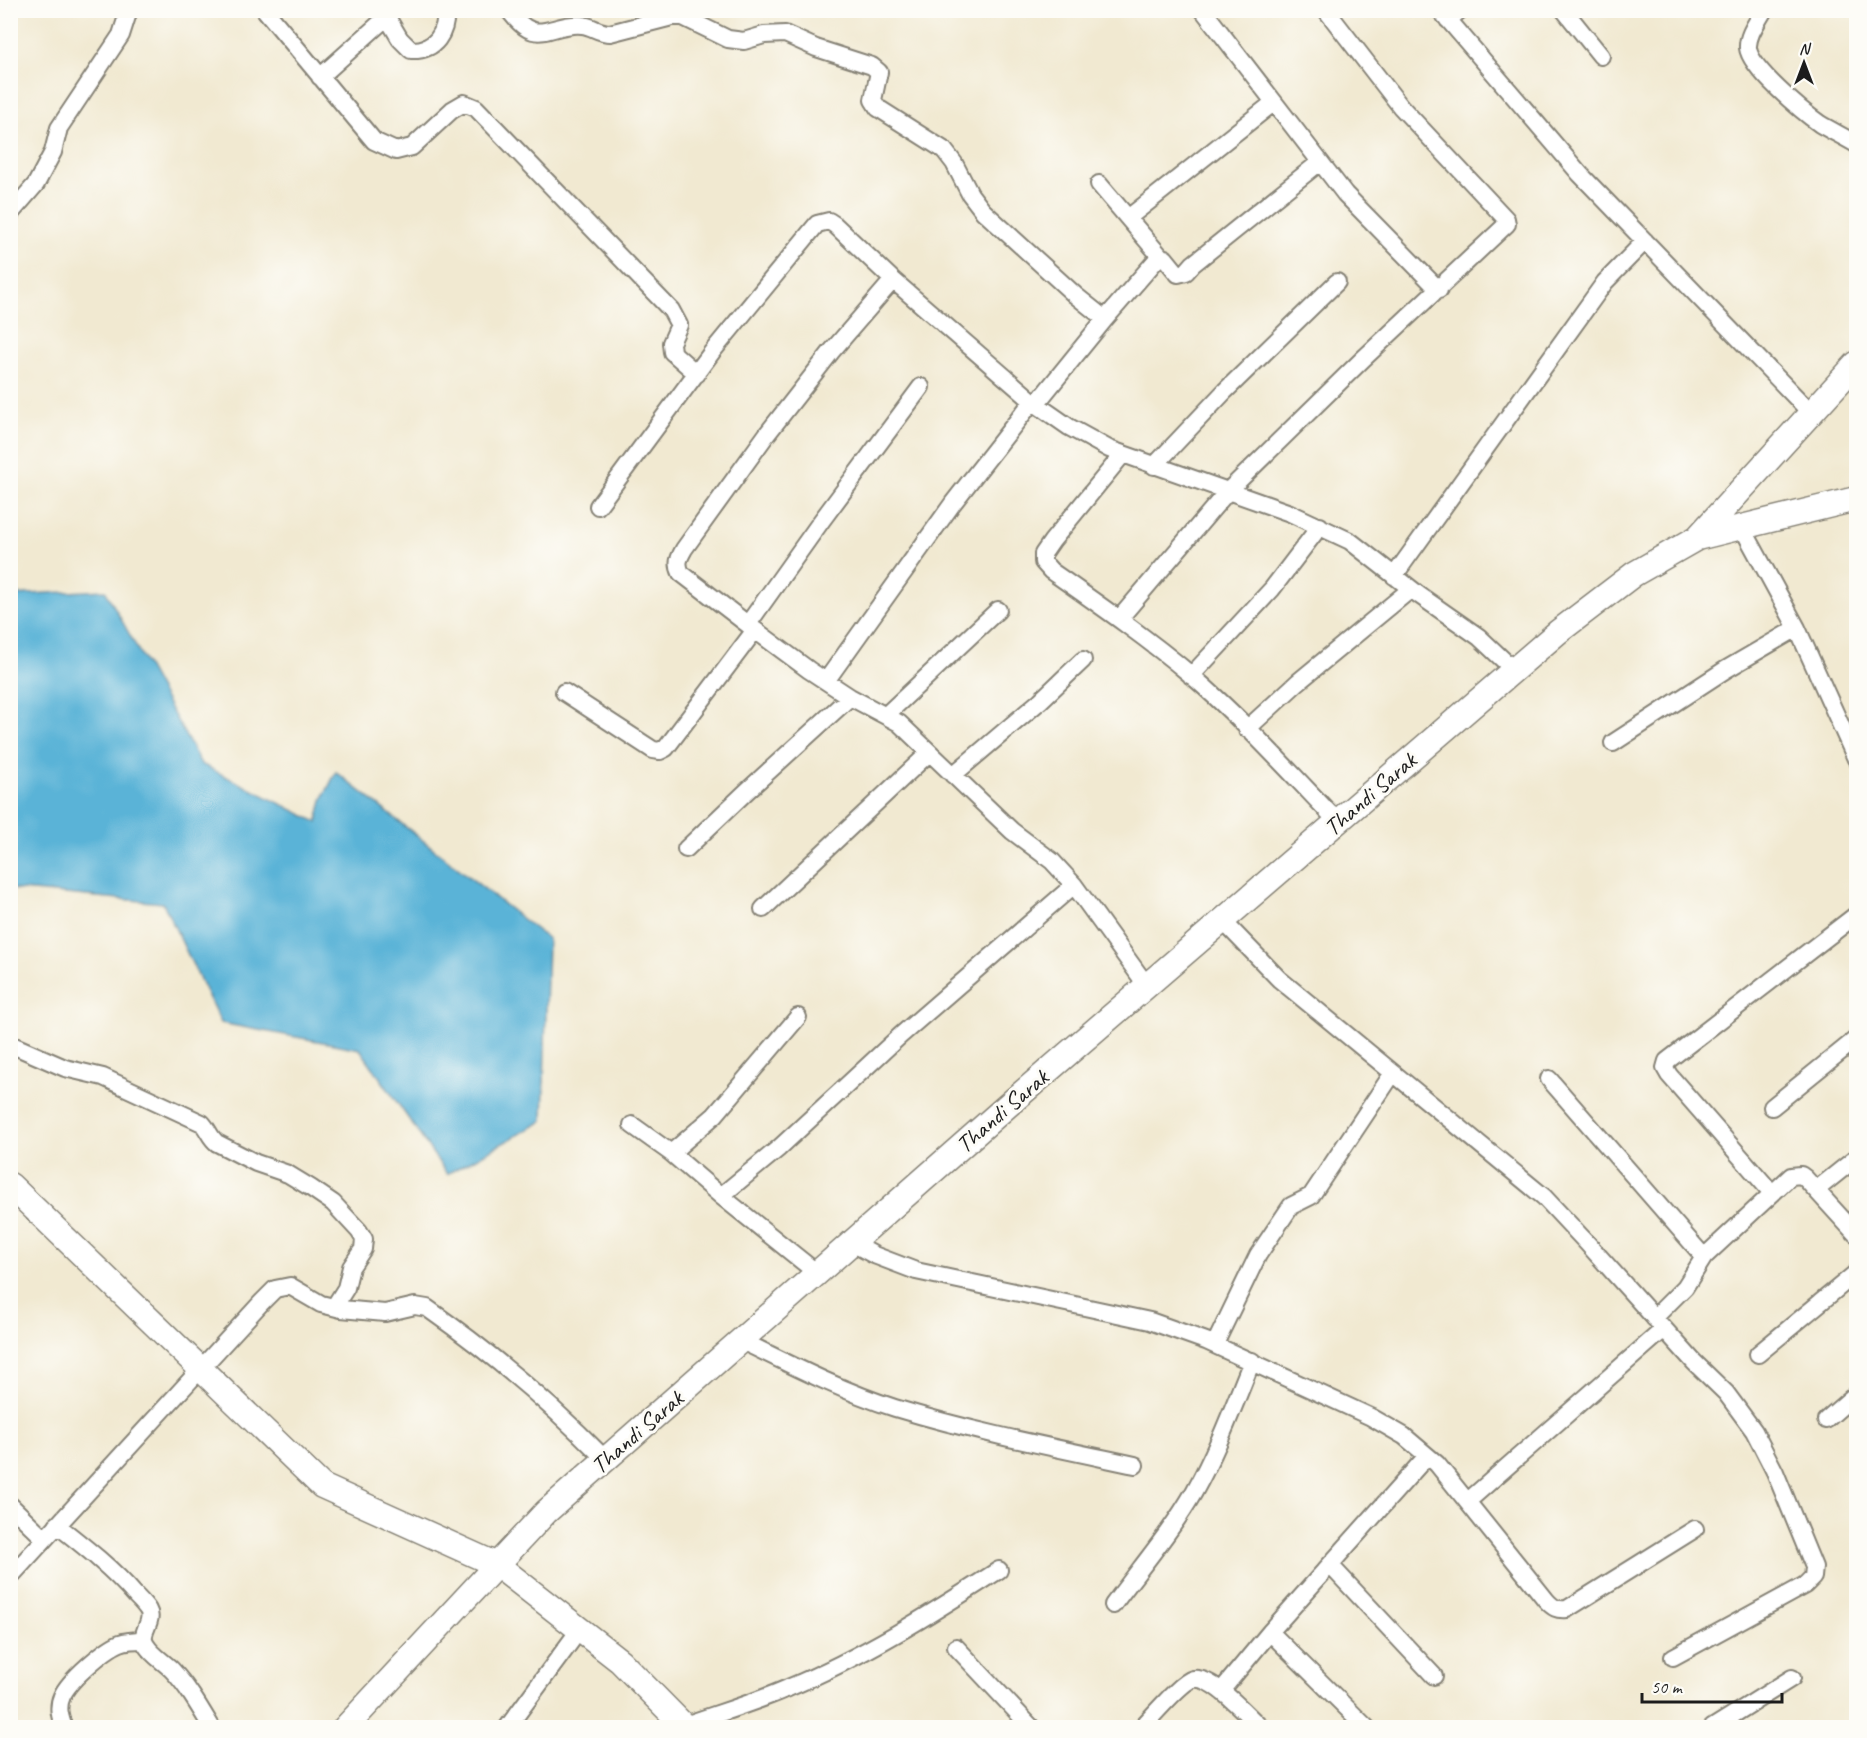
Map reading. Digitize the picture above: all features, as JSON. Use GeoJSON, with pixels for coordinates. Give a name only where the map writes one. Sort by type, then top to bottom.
{"type":"FeatureCollection","features":[{"type":"Feature","properties":{"kind":"main road"},"geometry":{"type":"LineString","coordinates":[[1697,538],[1857,364]]}},
{"type":"Feature","properties":{"kind":"main road"},"geometry":{"type":"LineString","coordinates":[[1697,538],[1857,499]]}},
{"type":"Feature","properties":{"kind":"main road","name":"Thandi Sarak"},"geometry":{"type":"LineString","coordinates":[[345,1728],[546,1512],[740,1340],[1558,632],[1634,574],[1697,538]]}},
{"type":"Feature","properties":{"kind":"main road"},"geometry":{"type":"LineString","coordinates":[[10,1185],[322,1486],[497,1565],[620,1661],[686,1726]]}},
{"type":"Feature","properties":{"kind":"street"},"geometry":{"type":"LineString","coordinates":[[10,214],[36,184],[53,152],[59,128],[121,35],[129,10]]}},
{"type":"Feature","properties":{"kind":"street"},"geometry":{"type":"LineString","coordinates":[[265,10],[374,141],[396,151],[412,147],[452,110],[464,103],[476,108],[670,310],[679,326],[671,343],[672,352],[697,374]]}},
{"type":"Feature","properties":{"kind":"street"},"geometry":{"type":"LineString","coordinates":[[320,77],[385,14],[400,39],[411,50],[422,50],[441,35],[445,25],[446,10]]}},
{"type":"Feature","properties":{"kind":"street"},"geometry":{"type":"LineString","coordinates":[[509,10],[519,24],[530,31],[543,32],[582,25],[600,33],[610,33],[672,17],[683,17],[728,39],[744,41],[764,35],[784,34],[816,48],[872,66],[879,72],[873,100],[878,108],[944,150],[954,163],[969,194],[983,212],[1105,319]]}},
{"type":"Feature","properties":{"kind":"street"},"geometry":{"type":"LineString","coordinates":[[1203,10],[1345,194],[1438,290]]}},
{"type":"Feature","properties":{"kind":"street"},"geometry":{"type":"LineString","coordinates":[[1119,620],[1227,492],[1363,359],[1506,226],[1506,219],[1401,107],[1326,10]]}},
{"type":"Feature","properties":{"kind":"street"},"geometry":{"type":"LineString","coordinates":[[1564,10],[1601,56]]}},
{"type":"Feature","properties":{"kind":"street"},"geometry":{"type":"LineString","coordinates":[[1764,10],[1750,36],[1748,47],[1752,61],[1788,98],[1820,123],[1857,144]]}},
{"type":"Feature","properties":{"kind":"street"},"geometry":{"type":"LineString","coordinates":[[1449,14],[1580,174],[1811,413]]}},
{"type":"Feature","properties":{"kind":"street"},"geometry":{"type":"LineString","coordinates":[[1128,218],[1274,103]]}},
{"type":"Feature","properties":{"kind":"street"},"geometry":{"type":"LineString","coordinates":[[1099,184],[1178,274],[1186,272],[1320,162]]}},
{"type":"Feature","properties":{"kind":"street"},"geometry":{"type":"LineString","coordinates":[[598,506],[697,374],[796,249],[817,224],[829,221],[1034,403],[1069,427],[1109,449],[1290,513],[1350,541],[1411,589],[1479,637],[1514,670]]}},
{"type":"Feature","properties":{"kind":"street"},"geometry":{"type":"LineString","coordinates":[[1394,576],[1605,282],[1645,241]]}},
{"type":"Feature","properties":{"kind":"street"},"geometry":{"type":"LineString","coordinates":[[826,681],[953,503],[1105,319],[1161,257]]}},
{"type":"Feature","properties":{"kind":"street"},"geometry":{"type":"LineString","coordinates":[[893,280],[831,352],[767,434],[684,549],[677,566],[681,573],[826,681],[898,723],[1012,831],[1052,861],[1074,885],[1147,986]]}},
{"type":"Feature","properties":{"kind":"street"},"geometry":{"type":"LineString","coordinates":[[1154,466],[1225,391],[1337,282]]}},
{"type":"Feature","properties":{"kind":"street"},"geometry":{"type":"LineString","coordinates":[[564,692],[653,750],[660,752],[666,748],[752,627],[822,520],[921,387]]}},
{"type":"Feature","properties":{"kind":"street"},"geometry":{"type":"LineString","coordinates":[[1123,454],[1052,541],[1043,554],[1043,562],[1191,676],[1247,729],[1338,822]]}},
{"type":"Feature","properties":{"kind":"street"},"geometry":{"type":"LineString","coordinates":[[1191,676],[1272,589],[1320,526]]}},
{"type":"Feature","properties":{"kind":"street"},"geometry":{"type":"LineString","coordinates":[[1742,526],[1797,628],[1857,759]]}},
{"type":"Feature","properties":{"kind":"street"},"geometry":{"type":"LineString","coordinates":[[1247,729],[1298,682],[1411,589]]}},
{"type":"Feature","properties":{"kind":"street"},"geometry":{"type":"LineString","coordinates":[[886,715],[999,610]]}},
{"type":"Feature","properties":{"kind":"street"},"geometry":{"type":"LineString","coordinates":[[1613,743],[1725,670],[1797,628]]}},
{"type":"Feature","properties":{"kind":"street"},"geometry":{"type":"LineString","coordinates":[[953,775],[1040,701],[1083,660]]}},
{"type":"Feature","properties":{"kind":"street"},"geometry":{"type":"LineString","coordinates":[[686,849],[850,697]]}},
{"type":"Feature","properties":{"kind":"street"},"geometry":{"type":"LineString","coordinates":[[763,909],[929,753]]}},
{"type":"Feature","properties":{"kind":"street"},"geometry":{"type":"LineString","coordinates":[[721,1196],[779,1148],[901,1035],[1074,885]]}},
{"type":"Feature","properties":{"kind":"street"},"geometry":{"type":"LineString","coordinates":[[1772,1194],[1668,1075],[1665,1068],[1667,1061],[1857,915]]}},
{"type":"Feature","properties":{"kind":"street"},"geometry":{"type":"LineString","coordinates":[[1223,921],[1279,979],[1544,1197],[1726,1393],[1754,1431],[1775,1472],[1814,1567],[1813,1577],[1805,1585],[1673,1657]]}},
{"type":"Feature","properties":{"kind":"street"},"geometry":{"type":"LineString","coordinates":[[671,1153],[715,1115],[798,1017]]}},
{"type":"Feature","properties":{"kind":"street"},"geometry":{"type":"LineString","coordinates":[[1772,1107],[1857,1039]]}},
{"type":"Feature","properties":{"kind":"street"},"geometry":{"type":"LineString","coordinates":[[10,1044],[65,1068],[103,1077],[202,1123],[217,1143],[256,1163],[288,1174],[333,1203],[351,1221],[364,1239],[363,1249],[351,1267],[346,1288],[334,1307]]}},
{"type":"Feature","properties":{"kind":"street"},"geometry":{"type":"LineString","coordinates":[[1215,1344],[1264,1245],[1291,1206],[1311,1196],[1393,1073]]}},
{"type":"Feature","properties":{"kind":"street"},"geometry":{"type":"LineString","coordinates":[[1549,1080],[1704,1257]]}},
{"type":"Feature","properties":{"kind":"street"},"geometry":{"type":"LineString","coordinates":[[632,1125],[671,1153],[817,1273]]}},
{"type":"Feature","properties":{"kind":"street"},"geometry":{"type":"LineString","coordinates":[[1816,1190],[1857,1158]]}},
{"type":"Feature","properties":{"kind":"street"},"geometry":{"type":"LineString","coordinates":[[1468,1501],[1659,1323],[1704,1257],[1791,1176],[1796,1174],[1805,1178],[1857,1234]]}},
{"type":"Feature","properties":{"kind":"street"},"geometry":{"type":"LineString","coordinates":[[852,1243],[916,1271],[1150,1321],[1215,1344],[1371,1417],[1404,1436],[1437,1464],[1546,1600],[1558,1610],[1567,1609],[1695,1529]]}},
{"type":"Feature","properties":{"kind":"street"},"geometry":{"type":"LineString","coordinates":[[1758,1354],[1857,1272]]}},
{"type":"Feature","properties":{"kind":"street"},"geometry":{"type":"LineString","coordinates":[[10,1576],[275,1289],[290,1286],[321,1304],[367,1313],[385,1313],[416,1306],[427,1308],[522,1381],[605,1459]]}},
{"type":"Feature","properties":{"kind":"street"},"geometry":{"type":"LineString","coordinates":[[740,1340],[804,1372],[894,1407],[976,1430],[1135,1466]]}},
{"type":"Feature","properties":{"kind":"street"},"geometry":{"type":"LineString","coordinates":[[1113,1605],[1193,1493],[1214,1451],[1252,1361]]}},
{"type":"Feature","properties":{"kind":"street"},"geometry":{"type":"LineString","coordinates":[[1826,1420],[1857,1394]]}},
{"type":"Feature","properties":{"kind":"street"},"geometry":{"type":"LineString","coordinates":[[1221,1691],[1270,1632],[1427,1456]]}},
{"type":"Feature","properties":{"kind":"street"},"geometry":{"type":"LineString","coordinates":[[10,1505],[45,1539]]}},
{"type":"Feature","properties":{"kind":"street"},"geometry":{"type":"LineString","coordinates":[[57,1525],[95,1555],[126,1584],[148,1610],[150,1616],[144,1632],[147,1647],[172,1670],[186,1687],[212,1728]]}},
{"type":"Feature","properties":{"kind":"street"},"geometry":{"type":"LineString","coordinates":[[1330,1565],[1434,1676]]}},
{"type":"Feature","properties":{"kind":"street"},"geometry":{"type":"LineString","coordinates":[[686,1726],[787,1689],[849,1660],[920,1622],[999,1570]]}},
{"type":"Feature","properties":{"kind":"street"},"geometry":{"type":"LineString","coordinates":[[507,1728],[580,1629]]}},
{"type":"Feature","properties":{"kind":"street"},"geometry":{"type":"LineString","coordinates":[[1270,1632],[1367,1728]]}},
{"type":"Feature","properties":{"kind":"street"},"geometry":{"type":"LineString","coordinates":[[64,1728],[59,1712],[62,1696],[75,1679],[120,1643],[144,1640]]}},
{"type":"Feature","properties":{"kind":"street"},"geometry":{"type":"LineString","coordinates":[[956,1647],[1032,1728]]}},
{"type":"Feature","properties":{"kind":"street"},"geometry":{"type":"LineString","coordinates":[[1712,1728],[1792,1678]]}},
{"type":"Feature","properties":{"kind":"street"},"geometry":{"type":"LineString","coordinates":[[1142,1728],[1184,1684],[1193,1679],[1206,1679],[1261,1728]]}},
{"type":"Feature","properties":{"kind":"water"},"geometry":{"type":"Polygon","coordinates":[[[105,590],[201,764],[317,822],[322,800],[336,772],[548,939],[543,1121],[447,1174],[360,1049],[221,1023],[163,903],[11,889],[11,595],[105,590]]]}}]}
